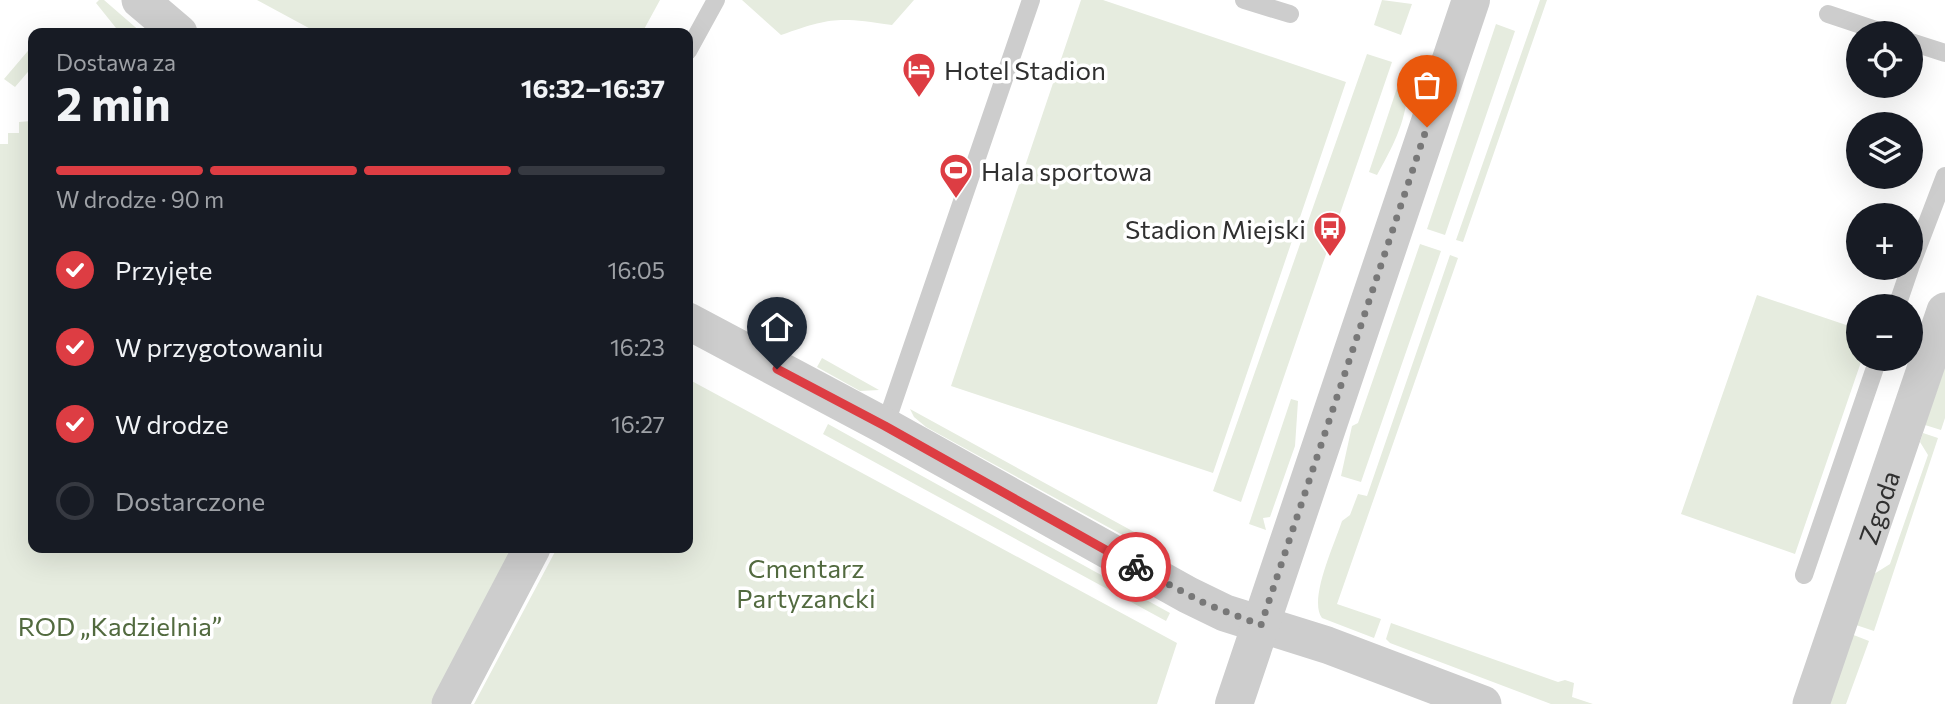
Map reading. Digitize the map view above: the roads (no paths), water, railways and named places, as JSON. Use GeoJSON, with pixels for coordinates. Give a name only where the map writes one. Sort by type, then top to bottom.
{"type":"FeatureCollection","features":[{"type":"Feature","properties":{"kind":"street"},"geometry":{"type":"LineString","coordinates":[[140,0],[173,28]]}},
{"type":"Feature","properties":{"kind":"street"},"geometry":{"type":"LineString","coordinates":[[1234,704],[1471,0]]}},
{"type":"Feature","properties":{"kind":"street","name":"Zgoda"},"geometry":{"type":"LineString","coordinates":[[1811,704],[1945,311]]}},
{"type":"Feature","properties":{"kind":"street"},"geometry":{"type":"LineString","coordinates":[[693,324],[885,426],[1188,595],[1261,625],[1327,645],[1483,704]]}},
{"type":"Feature","properties":{"kind":"street"},"geometry":{"type":"LineString","coordinates":[[450,704],[530,553]]}},
{"type":"Feature","properties":{"kind":"lane"},"geometry":{"type":"LineString","coordinates":[[693,42],[716,0]]}},
{"type":"Feature","properties":{"kind":"lane"},"geometry":{"type":"LineString","coordinates":[[885,426],[1031,0]]}},
{"type":"Feature","properties":{"kind":"lane"},"geometry":{"type":"LineString","coordinates":[[1244,0],[1290,14]]}},
{"type":"Feature","properties":{"kind":"lane"},"geometry":{"type":"LineString","coordinates":[[1828,14],[1849,21]]}},
{"type":"Feature","properties":{"kind":"lane"},"geometry":{"type":"LineString","coordinates":[[1923,46],[1945,53]]}},
{"type":"Feature","properties":{"kind":"lane"},"geometry":{"type":"LineString","coordinates":[[1923,233],[1945,176]]}},
{"type":"Feature","properties":{"kind":"lane"},"geometry":{"type":"LineString","coordinates":[[1804,576],[1874,371]]}},
{"type":"Feature","properties":{"kind":"place","name":"Hotel Stadion"},"geometry":{"type":"Point","coordinates":[919,99]}},
{"type":"Feature","properties":{"kind":"place","name":"Hala sportowa"},"geometry":{"type":"Point","coordinates":[956,200]}},
{"type":"Feature","properties":{"kind":"place","name":"Stadion Miejski"},"geometry":{"type":"Point","coordinates":[1330,258]}},
{"type":"Feature","properties":{"kind":"park label","name":"Cmentarz Partyzancki"},"geometry":{"type":"Point","coordinates":[806,582]}},
{"type":"Feature","properties":{"kind":"park label","name":"ROD „Kadzielnia”"},"geometry":{"type":"Point","coordinates":[120,625]}}]}
